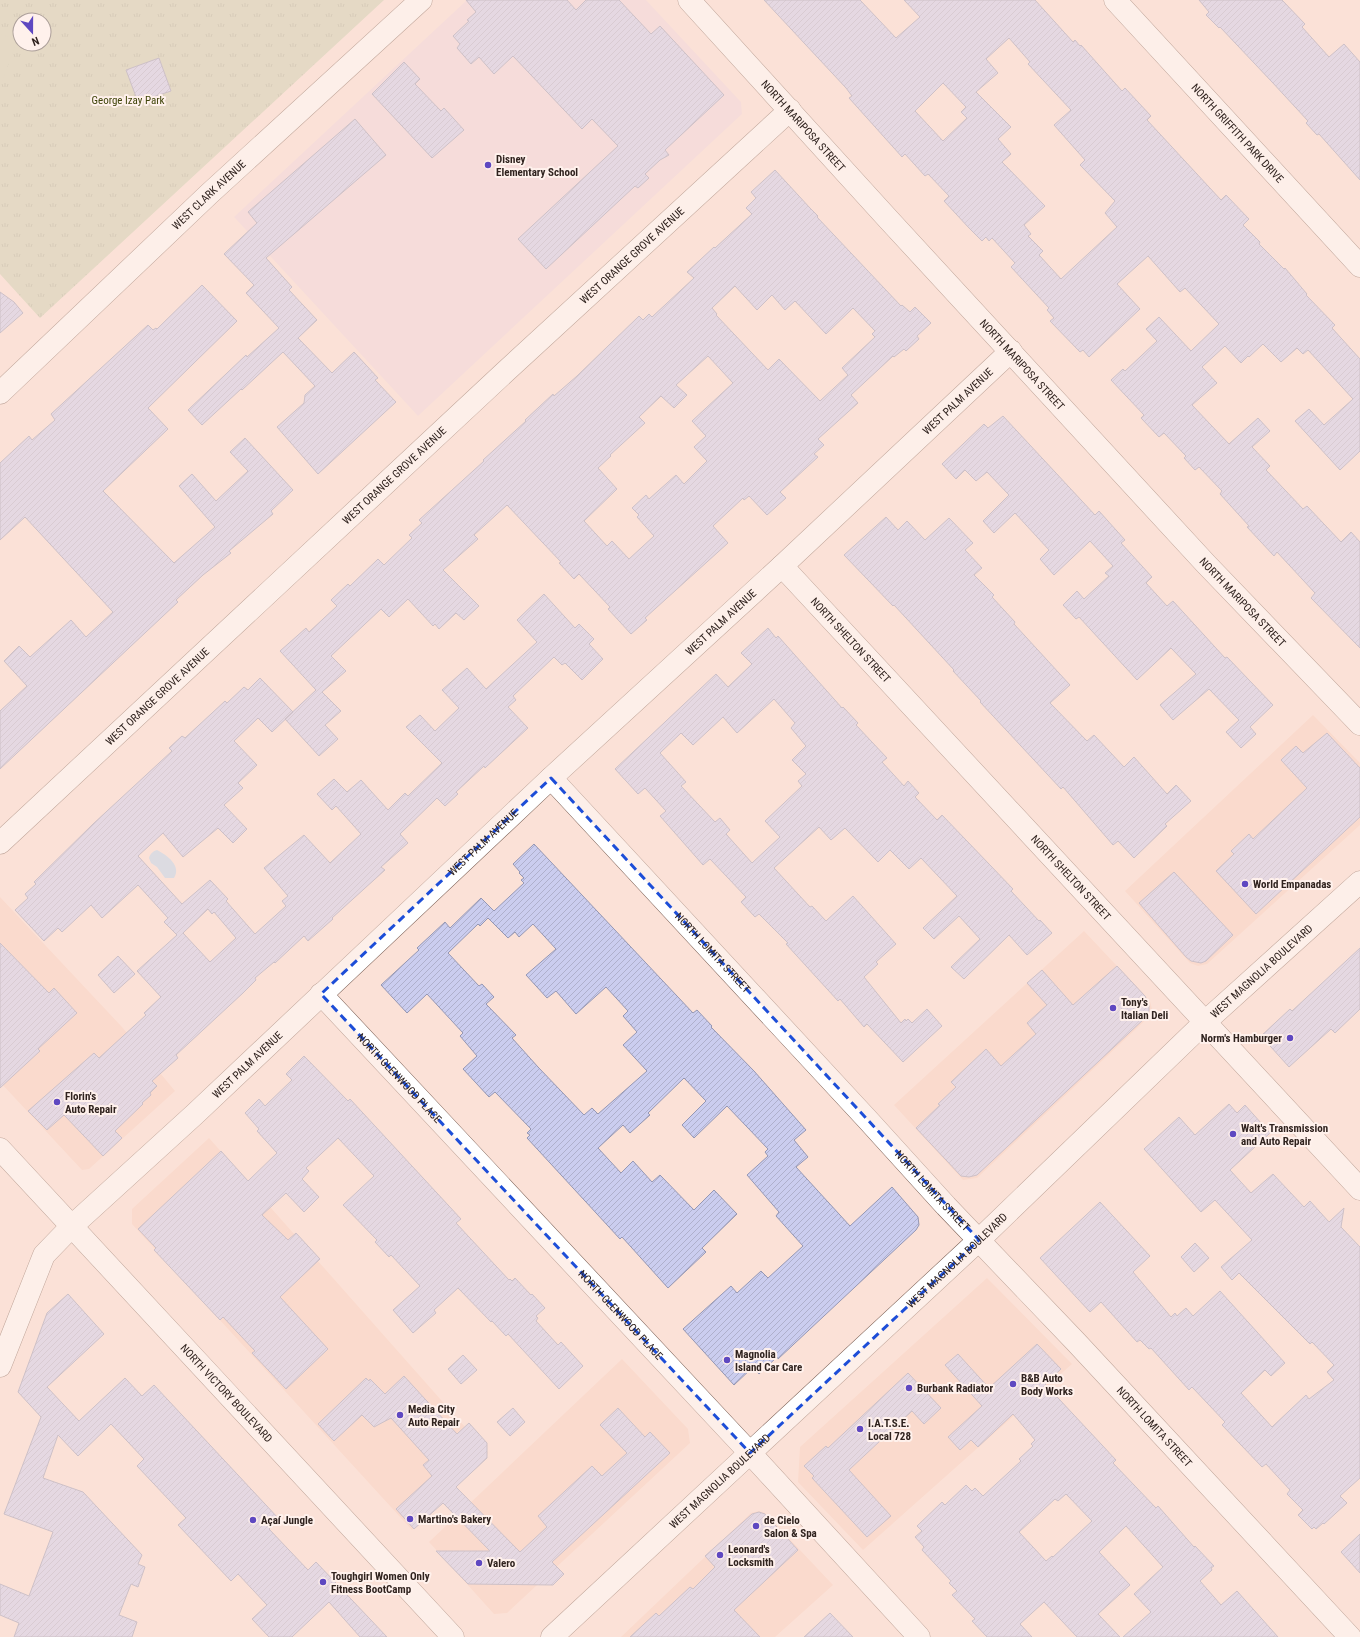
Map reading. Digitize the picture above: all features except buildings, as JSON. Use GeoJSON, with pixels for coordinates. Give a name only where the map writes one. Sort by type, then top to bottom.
{"type":"FeatureCollection","features":[{"type":"Feature","properties":{"kind":"street","name":"WEST CLARK AVENUE"},"geometry":{"type":"LineString","coordinates":[[0,393],[209,194],[421,0]]}},
{"type":"Feature","properties":{"kind":"street","name":"NORTH MARIPOSA STREET"},"geometry":{"type":"LineString","coordinates":[[689,0],[889,220],[1206,564],[1360,724]]}},
{"type":"Feature","properties":{"kind":"street","name":"NORTH GRIFFITH PARK DRIVE"},"geometry":{"type":"LineString","coordinates":[[1115,0],[1360,266]]}},
{"type":"Feature","properties":{"kind":"street","name":"WEST ORANGE GROVE AVENUE"},"geometry":{"type":"LineString","coordinates":[[0,843],[482,393],[790,110]]}},
{"type":"Feature","properties":{"kind":"street","name":"WEST PALM AVENUE"},"geometry":{"type":"LineString","coordinates":[[0,1366],[44,1255],[72,1226],[195,1114],[551,778],[782,566],[1011,351]]}},
{"type":"Feature","properties":{"kind":"street","name":"NORTH SHELTON STREET"},"geometry":{"type":"LineString","coordinates":[[782,566],[1360,1189]]}},
{"type":"Feature","properties":{"kind":"street","name":"NORTH LOMITA STREET"},"geometry":{"type":"LineString","coordinates":[[551,778],[946,1206],[1076,1342],[1350,1637]]}},
{"type":"Feature","properties":{"kind":"street","name":"WEST MAGNOLIA BOULEVARD"},"geometry":{"type":"LineString","coordinates":[[552,1637],[979,1240],[1206,1022],[1360,882]]}},
{"type":"Feature","properties":{"kind":"street","name":"NORTH GLENWOOD PLACE"},"geometry":{"type":"LineString","coordinates":[[321,994],[920,1637]]}},
{"type":"Feature","properties":{"kind":"street","name":"NORTH VICTORY BOULEVARD"},"geometry":{"type":"LineString","coordinates":[[0,1149],[453,1637]]}},
{"type":"Feature","properties":{"kind":"highlighted area"},"geometry":{"type":"Polygon","coordinates":[[[551,778],[979,1240],[750,1453],[321,994],[551,778]]]}},
{"type":"Feature","properties":{"kind":"shaded area","name":"Disney Elementary School"},"geometry":{"type":"Polygon","coordinates":[[[467,0],[646,0],[741,102],[742,114],[418,416],[234,217],[467,0]]]}},
{"type":"Feature","properties":{"kind":"shaded area"},"geometry":{"type":"Polygon","coordinates":[[[1313,715],[1360,763],[1360,825],[1207,964],[1198,966],[1190,963],[1125,891],[1313,715]]]}},
{"type":"Feature","properties":{"kind":"shaded area"},"geometry":{"type":"Polygon","coordinates":[[[0,897],[122,1027],[175,1091],[89,1169],[82,1170],[0,1082],[0,897]]]}},
{"type":"Feature","properties":{"kind":"shaded area"},"geometry":{"type":"Polygon","coordinates":[[[1084,931],[1150,1001],[1153,1013],[977,1178],[963,1180],[894,1105],[1084,931]]]}},
{"type":"Feature","properties":{"kind":"shaded area"},"geometry":{"type":"Polygon","coordinates":[[[209,1138],[488,1453],[412,1530],[132,1224],[132,1209],[209,1138]]]}},
{"type":"Feature","properties":{"kind":"shaded area"},"geometry":{"type":"Polygon","coordinates":[[[987,1278],[1072,1364],[863,1550],[798,1482],[800,1447],[987,1278]]]}},
{"type":"Feature","properties":{"kind":"shaded area"},"geometry":{"type":"Polygon","coordinates":[[[622,1359],[688,1429],[690,1443],[507,1613],[494,1614],[429,1542],[622,1359]]]}},
{"type":"Feature","properties":{"kind":"shaded area"},"geometry":{"type":"Polygon","coordinates":[[[759,1511],[765,1513],[833,1585],[775,1637],[621,1637],[751,1513],[759,1511]]]}},
{"type":"Feature","properties":{"kind":"green space","name":"George Izay Park"},"geometry":{"type":"Polygon","coordinates":[[[0,0],[384,0],[40,318],[0,274],[0,0]]]}},
{"type":"Feature","properties":{"kind":"green space"},"geometry":{"type":"Polygon","coordinates":[[[0,34],[12,38],[13,52],[0,88],[0,34]]]}},
{"type":"Feature","properties":{"kind":"water"},"geometry":{"type":"Polygon","coordinates":[[[157,850],[169,858],[175,865],[176,874],[174,878],[165,878],[157,867],[151,863],[149,857],[157,850]]]}},
{"type":"Feature","properties":{"kind":"place","name":"Disney Elementary School"},"geometry":{"type":"Point","coordinates":[488,165]}},
{"type":"Feature","properties":{"kind":"place","name":"World Empanadas"},"geometry":{"type":"Point","coordinates":[1245,884]}},
{"type":"Feature","properties":{"kind":"place","name":"Tony's Italian Deli"},"geometry":{"type":"Point","coordinates":[1113,1008]}},
{"type":"Feature","properties":{"kind":"place","name":"Norm's Hamburger"},"geometry":{"type":"Point","coordinates":[1290,1038]}},
{"type":"Feature","properties":{"kind":"place","name":"Florin's Auto Repair"},"geometry":{"type":"Point","coordinates":[57,1102]}},
{"type":"Feature","properties":{"kind":"place","name":"Walt's Transmission and Auto Repair"},"geometry":{"type":"Point","coordinates":[1233,1134]}},
{"type":"Feature","properties":{"kind":"place","name":"Magnolia Island Car Care"},"geometry":{"type":"Point","coordinates":[727,1360]}},
{"type":"Feature","properties":{"kind":"place","name":"B&B Auto Body Works"},"geometry":{"type":"Point","coordinates":[1013,1384]}},
{"type":"Feature","properties":{"kind":"place","name":"Burbank Radiator"},"geometry":{"type":"Point","coordinates":[909,1388]}},
{"type":"Feature","properties":{"kind":"place","name":"Media City Auto Repair"},"geometry":{"type":"Point","coordinates":[400,1415]}},
{"type":"Feature","properties":{"kind":"place","name":"I.A.T.S.E. Local 728"},"geometry":{"type":"Point","coordinates":[860,1429]}},
{"type":"Feature","properties":{"kind":"place","name":"Martino's Bakery"},"geometry":{"type":"Point","coordinates":[410,1519]}},
{"type":"Feature","properties":{"kind":"place","name":"Açaí Jungle"},"geometry":{"type":"Point","coordinates":[253,1520]}},
{"type":"Feature","properties":{"kind":"place","name":"de Cielo Salon & Spa"},"geometry":{"type":"Point","coordinates":[756,1526]}},
{"type":"Feature","properties":{"kind":"place","name":"Leonard's Locksmith"},"geometry":{"type":"Point","coordinates":[720,1555]}},
{"type":"Feature","properties":{"kind":"place","name":"Valero"},"geometry":{"type":"Point","coordinates":[479,1563]}},
{"type":"Feature","properties":{"kind":"place","name":"Toughgirl Women Only Fitness BootCamp"},"geometry":{"type":"Point","coordinates":[323,1582]}}]}
